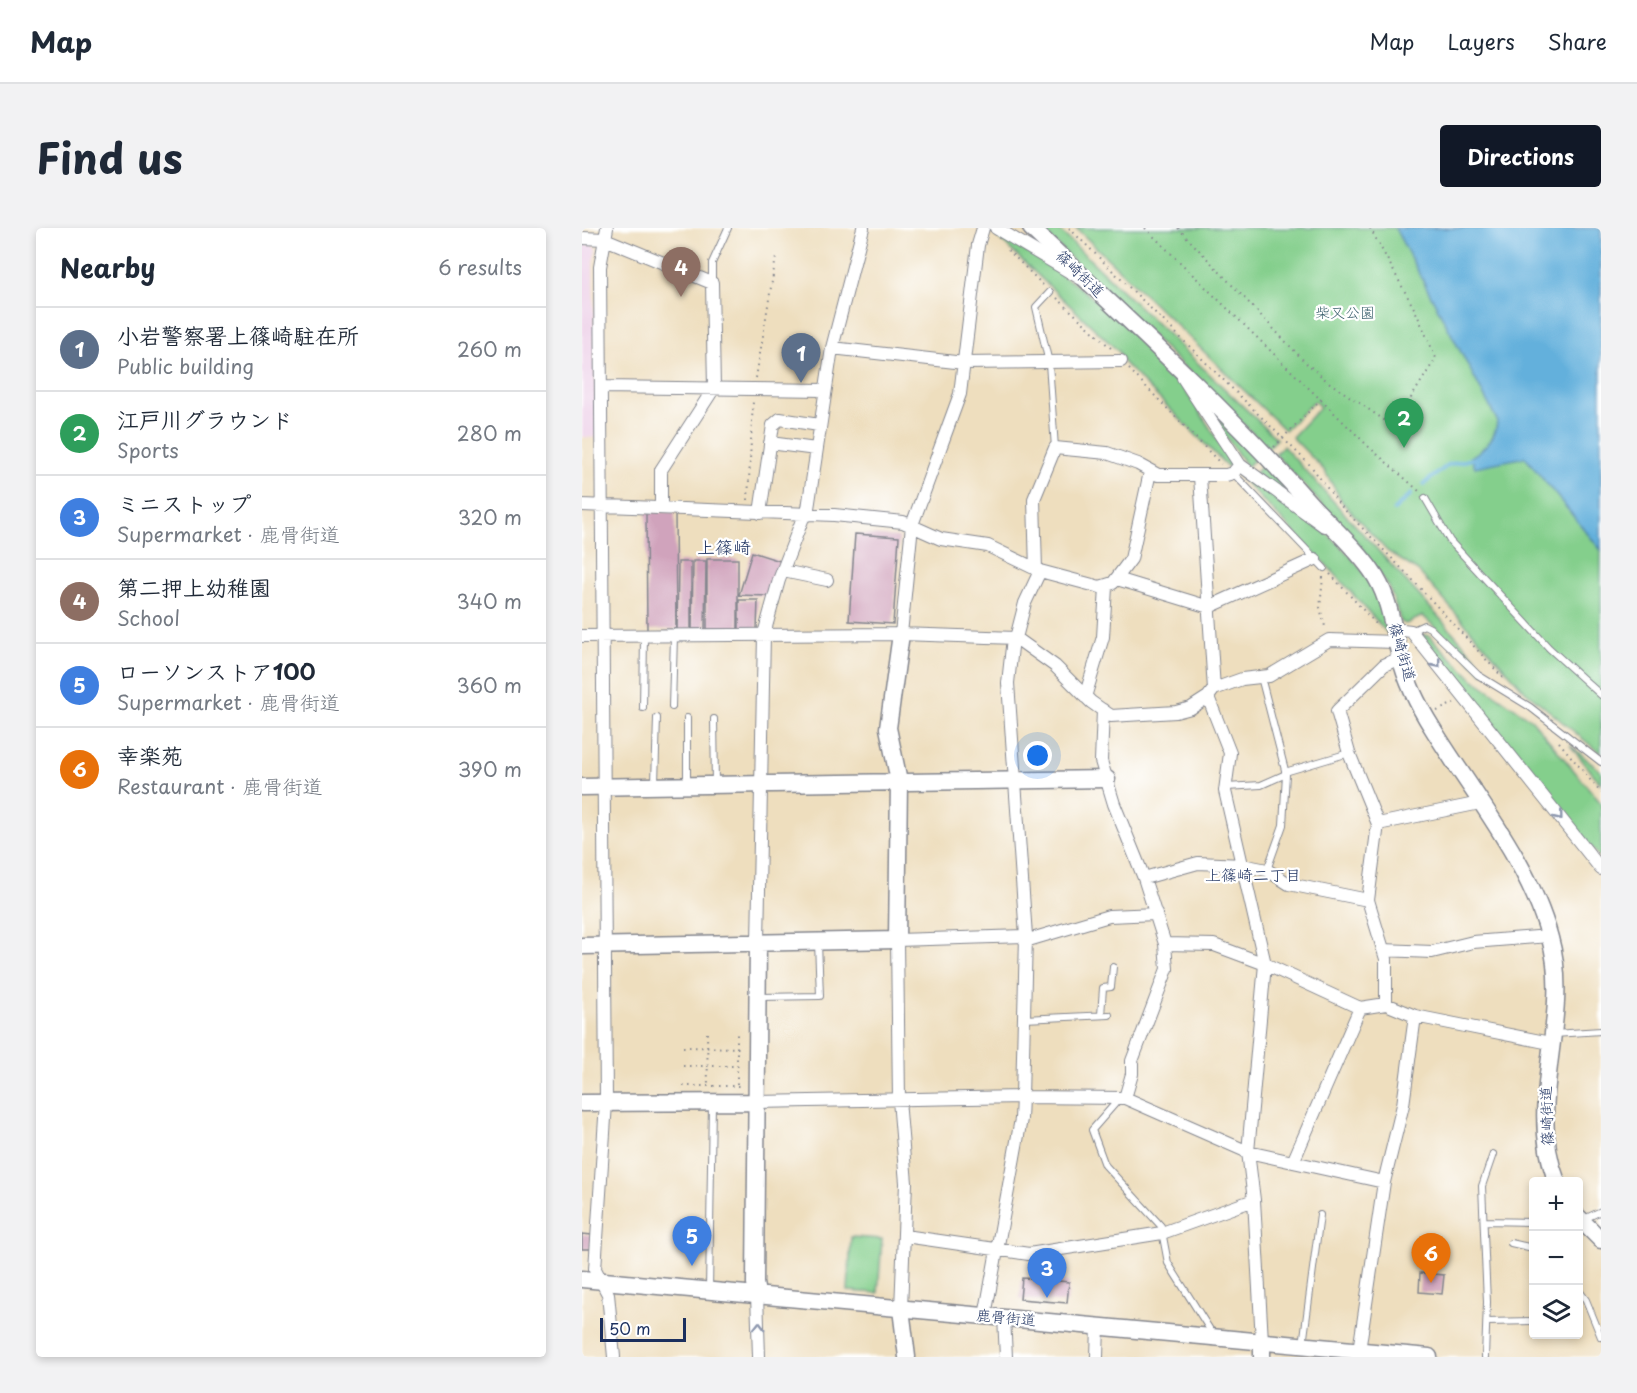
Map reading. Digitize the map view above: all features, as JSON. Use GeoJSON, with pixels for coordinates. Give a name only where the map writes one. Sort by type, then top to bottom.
{"type":"FeatureCollection","features":[{"type":"Feature","properties":{"kind":"street"},"geometry":{"type":"LineString","coordinates":[[759,1357],[755,1283],[756,1102],[764,634],[783,571],[806,515],[832,348],[863,228]]}},
{"type":"Feature","properties":{"kind":"street"},"geometry":{"type":"LineString","coordinates":[[907,1357],[901,1309],[906,1183],[899,1100],[897,940],[899,781],[888,728],[901,634],[912,525],[956,411],[978,244],[983,228]]}},
{"type":"Feature","properties":{"kind":"street"},"geometry":{"type":"LineString","coordinates":[[996,228],[1063,270],[1089,283]]}},
{"type":"Feature","properties":{"kind":"street","name":"篠崎街道"},"geometry":{"type":"LineString","coordinates":[[1031,228],[1269,458],[1349,544],[1380,584],[1409,683],[1431,726],[1522,869],[1550,936],[1558,979],[1545,1088],[1545,1123],[1550,1161],[1555,1177]]}},
{"type":"Feature","properties":{"kind":"street"},"geometry":{"type":"LineString","coordinates":[[606,234],[600,267],[603,945],[606,1103],[595,1269],[608,1294],[614,1357]]}},
{"type":"Feature","properties":{"kind":"street"},"geometry":{"type":"LineString","coordinates":[[582,238],[606,234],[712,283],[714,388],[661,470],[661,507]]}},
{"type":"Feature","properties":{"kind":"street"},"geometry":{"type":"LineString","coordinates":[[832,348],[964,363],[1120,361]]}},
{"type":"Feature","properties":{"kind":"street"},"geometry":{"type":"LineString","coordinates":[[1178,369],[1236,469],[1349,544]]}},
{"type":"Feature","properties":{"kind":"street"},"geometry":{"type":"LineString","coordinates":[[601,387],[824,390]]}},
{"type":"Feature","properties":{"kind":"street"},"geometry":{"type":"LineString","coordinates":[[760,513],[773,425],[780,419],[819,425]]}},
{"type":"Feature","properties":{"kind":"street"},"geometry":{"type":"LineString","coordinates":[[770,443],[816,449]]}},
{"type":"Feature","properties":{"kind":"street"},"geometry":{"type":"LineString","coordinates":[[985,1316],[1021,1119],[1025,938],[1008,683],[1015,638],[1025,603],[1038,571],[1036,528],[1032,514],[1034,499],[1055,448],[1107,453],[1138,464],[1158,475],[1200,476],[1236,469]]}},
{"type":"Feature","properties":{"kind":"street"},"geometry":{"type":"LineString","coordinates":[[582,505],[858,517],[912,525],[941,539],[988,546],[1038,571],[1106,587],[1117,579],[1131,559],[1150,472]]}},
{"type":"Feature","properties":{"kind":"street"},"geometry":{"type":"LineString","coordinates":[[1200,476],[1209,607],[1211,693],[1230,753],[1225,787],[1265,964],[1248,1152],[1254,1200],[1262,1349]]}},
{"type":"Feature","properties":{"kind":"street"},"geometry":{"type":"LineString","coordinates":[[1117,579],[1209,607],[1319,564]]}},
{"type":"Feature","properties":{"kind":"street"},"geometry":{"type":"LineString","coordinates":[[783,571],[827,580]]}},
{"type":"Feature","properties":{"kind":"street"},"geometry":{"type":"LineString","coordinates":[[1085,697],[1103,637],[1106,587]]}},
{"type":"Feature","properties":{"kind":"street"},"geometry":{"type":"LineString","coordinates":[[582,636],[901,634],[1015,638],[1055,666],[1085,697],[1111,716],[1176,712],[1191,708],[1211,693],[1242,679],[1269,676],[1329,640],[1396,638],[1465,698],[1601,869]]}},
{"type":"Feature","properties":{"kind":"street"},"geometry":{"type":"LineString","coordinates":[[1386,1004],[1386,959],[1368,900],[1378,824],[1349,753],[1336,711],[1384,665],[1396,638]]}},
{"type":"Feature","properties":{"kind":"street"},"geometry":{"type":"LineString","coordinates":[[1103,710],[1101,761],[1114,804],[1156,914],[1165,944],[1167,969],[1132,1061],[1132,1074],[1123,1098]]}},
{"type":"Feature","properties":{"kind":"street"},"geometry":{"type":"LineString","coordinates":[[582,787],[1107,779]]}},
{"type":"Feature","properties":{"kind":"street"},"geometry":{"type":"LineString","coordinates":[[1378,824],[1479,803]]}},
{"type":"Feature","properties":{"kind":"street"},"geometry":{"type":"LineString","coordinates":[[1144,878],[1198,863],[1242,865],[1267,870],[1289,884],[1368,900]]}},
{"type":"Feature","properties":{"kind":"street"},"geometry":{"type":"LineString","coordinates":[[582,946],[1025,938],[1109,916],[1156,914]]}},
{"type":"Feature","properties":{"kind":"street"},"geometry":{"type":"LineString","coordinates":[[1383,950],[1432,952],[1473,942],[1550,936]]}},
{"type":"Feature","properties":{"kind":"street"},"geometry":{"type":"LineString","coordinates":[[1165,944],[1214,945],[1265,964],[1360,1008],[1386,1004],[1415,1016],[1551,1039]]}},
{"type":"Feature","properties":{"kind":"street"},"geometry":{"type":"LineString","coordinates":[[1293,1162],[1360,1008]]}},
{"type":"Feature","properties":{"kind":"street"},"geometry":{"type":"LineString","coordinates":[[1359,1351],[1384,1182],[1403,1105],[1415,1016]]}},
{"type":"Feature","properties":{"kind":"street"},"geometry":{"type":"LineString","coordinates":[[582,1103],[710,1097],[756,1102],[1022,1097],[1123,1098],[1248,1152],[1384,1182]]}},
{"type":"Feature","properties":{"kind":"street"},"geometry":{"type":"LineString","coordinates":[[905,1236],[1029,1254],[1162,1233],[1254,1200]]}},
{"type":"Feature","properties":{"kind":"street"},"geometry":{"type":"LineString","coordinates":[[1583,1223],[1601,1240]]}},
{"type":"Feature","properties":{"kind":"street","name":"鹿骨街道"},"geometry":{"type":"LineString","coordinates":[[582,1278],[1214,1337],[1262,1349],[1303,1345],[1420,1357]]}},
{"type":"Feature","properties":{"kind":"street"},"geometry":{"type":"LineString","coordinates":[[1004,1317],[1006,1357]]}},
{"type":"Feature","properties":{"kind":"street"},"geometry":{"type":"LineString","coordinates":[[1097,1357],[1098,1326]]}},
{"type":"Feature","properties":{"kind":"lane"},"geometry":{"type":"LineString","coordinates":[[712,283],[712,263],[728,228]]}},
{"type":"Feature","properties":{"kind":"lane"},"geometry":{"type":"LineString","coordinates":[[1050,292],[1036,307],[1049,363],[1055,448]]}},
{"type":"Feature","properties":{"kind":"lane"},"geometry":{"type":"LineString","coordinates":[[1236,469],[1319,564]]}},
{"type":"Feature","properties":{"kind":"lane"},"geometry":{"type":"LineString","coordinates":[[1425,498],[1450,541],[1549,648],[1601,695]]}},
{"type":"Feature","properties":{"kind":"lane"},"geometry":{"type":"LineString","coordinates":[[1396,638],[1424,625],[1430,628],[1478,675],[1530,708],[1601,762]]}},
{"type":"Feature","properties":{"kind":"lane"},"geometry":{"type":"LineString","coordinates":[[643,708],[644,635]]}},
{"type":"Feature","properties":{"kind":"lane"},"geometry":{"type":"LineString","coordinates":[[672,707],[674,635]]}},
{"type":"Feature","properties":{"kind":"lane"},"geometry":{"type":"LineString","coordinates":[[1261,677],[1286,773],[1283,825],[1267,870]]}},
{"type":"Feature","properties":{"kind":"lane"},"geometry":{"type":"LineString","coordinates":[[655,785],[657,718]]}},
{"type":"Feature","properties":{"kind":"lane"},"geometry":{"type":"LineString","coordinates":[[687,718],[687,785]]}},
{"type":"Feature","properties":{"kind":"lane"},"geometry":{"type":"LineString","coordinates":[[714,719],[715,784]]}},
{"type":"Feature","properties":{"kind":"lane"},"geometry":{"type":"LineString","coordinates":[[1225,787],[1261,785],[1286,773],[1349,753]]}},
{"type":"Feature","properties":{"kind":"lane"},"geometry":{"type":"LineString","coordinates":[[758,997],[820,996],[818,941]]}},
{"type":"Feature","properties":{"kind":"lane"},"geometry":{"type":"LineString","coordinates":[[1101,1015],[1103,988],[1111,987],[1113,967]]}},
{"type":"Feature","properties":{"kind":"lane"},"geometry":{"type":"LineString","coordinates":[[1024,1019],[1108,1015]]}},
{"type":"Feature","properties":{"kind":"lane"},"geometry":{"type":"LineString","coordinates":[[1551,1039],[1601,1031]]}},
{"type":"Feature","properties":{"kind":"lane"},"geometry":{"type":"LineString","coordinates":[[710,1097],[710,1291]]}},
{"type":"Feature","properties":{"kind":"lane"},"geometry":{"type":"LineString","coordinates":[[1123,1098],[1092,1130],[1105,1165],[1161,1226],[1168,1263],[1214,1337]]}},
{"type":"Feature","properties":{"kind":"lane"},"geometry":{"type":"LineString","coordinates":[[1485,1357],[1487,1322],[1482,1186],[1493,1154]]}},
{"type":"Feature","properties":{"kind":"lane"},"geometry":{"type":"LineString","coordinates":[[1583,1218],[1601,1211]]}},
{"type":"Feature","properties":{"kind":"lane"},"geometry":{"type":"LineString","coordinates":[[1303,1345],[1320,1215]]}},
{"type":"Feature","properties":{"kind":"lane"},"geometry":{"type":"LineString","coordinates":[[1485,1221],[1529,1222]]}},
{"type":"Feature","properties":{"kind":"lane"},"geometry":{"type":"LineString","coordinates":[[1511,1243],[1529,1247]]}},
{"type":"Feature","properties":{"kind":"lane"},"geometry":{"type":"LineString","coordinates":[[1583,1296],[1601,1337]]}},
{"type":"Feature","properties":{"kind":"lane"},"geometry":{"type":"LineString","coordinates":[[1487,1322],[1529,1322]]}},
{"type":"Feature","properties":{"kind":"path"},"geometry":{"type":"LineString","coordinates":[[1069,228],[1311,466],[1339,504],[1408,575]]}},
{"type":"Feature","properties":{"kind":"path"},"geometry":{"type":"LineString","coordinates":[[1145,228],[1369,447],[1413,484],[1425,498]]}},
{"type":"Feature","properties":{"kind":"path"},"geometry":{"type":"LineString","coordinates":[[1178,228],[1305,362],[1327,381],[1393,426],[1402,435],[1411,399],[1436,358],[1414,310],[1370,228]]}},
{"type":"Feature","properties":{"kind":"path"},"geometry":{"type":"LineString","coordinates":[[1279,443],[1321,399]]}},
{"type":"Feature","properties":{"kind":"path"},"geometry":{"type":"LineString","coordinates":[[1319,564],[1396,638]]}},
{"type":"Feature","properties":{"kind":"path"},"geometry":{"type":"LineString","coordinates":[[1319,564],[1320,608],[1329,640]]}},
{"type":"Feature","properties":{"kind":"path"},"geometry":{"type":"LineString","coordinates":[[1434,712],[1465,698]]}},
{"type":"Feature","properties":{"kind":"path"},"geometry":{"type":"LineString","coordinates":[[708,1033],[710,1097]]}},
{"type":"Feature","properties":{"kind":"path"},"geometry":{"type":"LineString","coordinates":[[736,1093],[737,1033]]}},
{"type":"Feature","properties":{"kind":"path"},"geometry":{"type":"LineString","coordinates":[[683,1047],[749,1047]]}},
{"type":"Feature","properties":{"kind":"path"},"geometry":{"type":"LineString","coordinates":[[683,1066],[748,1066]]}},
{"type":"Feature","properties":{"kind":"path"},"geometry":{"type":"LineString","coordinates":[[683,1086],[746,1086]]}},
{"type":"Feature","properties":{"kind":"shaded area"},"geometry":{"type":"Polygon","coordinates":[[[582,245],[593,245],[596,249],[593,263],[596,438],[582,437],[582,245]]]}},
{"type":"Feature","properties":{"kind":"green space"},"geometry":{"type":"Polygon","coordinates":[[[1040,228],[1057,228],[1277,439],[1268,448],[1040,228]]]}},
{"type":"Feature","properties":{"kind":"green space","name":"柴又公園"},"geometry":{"type":"Polygon","coordinates":[[[1076,228],[1395,228],[1497,420],[1495,432],[1489,442],[1471,457],[1475,466],[1525,457],[1601,550],[1601,754],[1525,691],[1418,571],[1387,551],[1343,503],[1324,470],[1292,437],[1320,407],[1314,401],[1285,430],[1076,228]]]}},
{"type":"Feature","properties":{"kind":"green space"},"geometry":{"type":"Polygon","coordinates":[[[993,230],[1102,305],[1160,359],[1206,422],[1231,462],[1228,467],[1123,362],[1119,352],[991,231],[993,230]]]}},
{"type":"Feature","properties":{"kind":"green space"},"geometry":{"type":"Polygon","coordinates":[[[1197,395],[1258,456],[1247,467],[1197,395]]]}},
{"type":"Feature","properties":{"kind":"green space"},"geometry":{"type":"Polygon","coordinates":[[[1283,446],[1477,659],[1485,671],[1483,673],[1423,616],[1406,624],[1401,622],[1389,587],[1361,547],[1275,454],[1283,446]]]}},
{"type":"Feature","properties":{"kind":"green space"},"geometry":{"type":"Polygon","coordinates":[[[1263,464],[1314,515],[1255,473],[1263,464]]]}},
{"type":"Feature","properties":{"kind":"green space"},"geometry":{"type":"Polygon","coordinates":[[[1239,476],[1248,476],[1304,516],[1339,545],[1368,579],[1384,612],[1389,635],[1335,574],[1239,476]]]}},
{"type":"Feature","properties":{"kind":"green space"},"geometry":{"type":"Polygon","coordinates":[[[1421,634],[1429,636],[1473,679],[1532,720],[1601,803],[1601,859],[1493,727],[1421,634]]]}},
{"type":"Feature","properties":{"kind":"green space"},"geometry":{"type":"Polygon","coordinates":[[[1570,745],[1601,771],[1601,784],[1570,745]]]}},
{"type":"Feature","properties":{"kind":"green space"},"geometry":{"type":"Polygon","coordinates":[[[851,1237],[882,1239],[878,1293],[848,1291],[851,1237]]]}},
{"type":"Feature","properties":{"kind":"water"},"geometry":{"type":"Polygon","coordinates":[[[1395,228],[1601,228],[1601,550],[1525,457],[1475,467],[1471,457],[1489,442],[1495,432],[1497,420],[1395,228]]]}},
{"type":"Feature","properties":{"kind":"building"},"geometry":{"type":"Polygon","coordinates":[[[646,512],[675,512],[676,629],[647,630],[646,512]]]}},
{"type":"Feature","properties":{"kind":"building"},"geometry":{"type":"Polygon","coordinates":[[[855,534],[899,537],[893,624],[849,621],[855,534]]]}},
{"type":"Feature","properties":{"kind":"building"},"geometry":{"type":"Polygon","coordinates":[[[752,552],[780,561],[769,596],[739,595],[752,552]]]}},
{"type":"Feature","properties":{"kind":"building"},"geometry":{"type":"Polygon","coordinates":[[[707,559],[738,559],[738,629],[707,629],[707,559]]]}},
{"type":"Feature","properties":{"kind":"building"},"geometry":{"type":"Polygon","coordinates":[[[693,561],[706,561],[705,629],[692,629],[693,561]]]}},
{"type":"Feature","properties":{"kind":"building"},"geometry":{"type":"Polygon","coordinates":[[[678,562],[691,562],[691,630],[677,630],[678,562]]]}},
{"type":"Feature","properties":{"kind":"building"},"geometry":{"type":"Polygon","coordinates":[[[739,600],[758,600],[757,629],[739,629],[739,600]]]}},
{"type":"Feature","properties":{"kind":"building"},"geometry":{"type":"Polygon","coordinates":[[[582,1234],[592,1235],[591,1249],[582,1249],[582,1234]]]}},
{"type":"Feature","properties":{"kind":"building"},"geometry":{"type":"Polygon","coordinates":[[[1420,1273],[1444,1275],[1442,1294],[1419,1292],[1420,1273]]]}},
{"type":"Feature","properties":{"kind":"building"},"geometry":{"type":"Polygon","coordinates":[[[1038,1276],[1048,1276],[1048,1280],[1069,1282],[1067,1303],[1020,1299],[1022,1278],[1038,1279],[1038,1276]]]}},
{"type":"Feature","properties":{"kind":"waterway"},"geometry":{"type":"LineString","coordinates":[[1424,484],[1448,465],[1476,458]]}},
{"type":"Feature","properties":{"kind":"waterway"},"geometry":{"type":"LineString","coordinates":[[1394,510],[1411,494]]}},
{"type":"Feature","properties":{"kind":"place","name":"第二押上幼稚園"},"geometry":{"type":"Point","coordinates":[681,297]}},
{"type":"Feature","properties":{"kind":"place","name":"小岩警察署上篠崎駐在所"},"geometry":{"type":"Point","coordinates":[801,383]}},
{"type":"Feature","properties":{"kind":"place","name":"江戸川グラウンド"},"geometry":{"type":"Point","coordinates":[1404,448]}},
{"type":"Feature","properties":{"kind":"place","name":"ローソンストア100"},"geometry":{"type":"Point","coordinates":[692,1266]}},
{"type":"Feature","properties":{"kind":"place","name":"幸楽苑"},"geometry":{"type":"Point","coordinates":[1431,1283]}},
{"type":"Feature","properties":{"kind":"place","name":"ミニストップ"},"geometry":{"type":"Point","coordinates":[1047,1298]}},
{"type":"Feature","properties":{"kind":"district","name":"上篠崎"},"geometry":{"type":"Point","coordinates":[724,548]}},
{"type":"Feature","properties":{"kind":"district","name":"上篠崎二丁目"},"geometry":{"type":"Point","coordinates":[1253,875]}}]}
